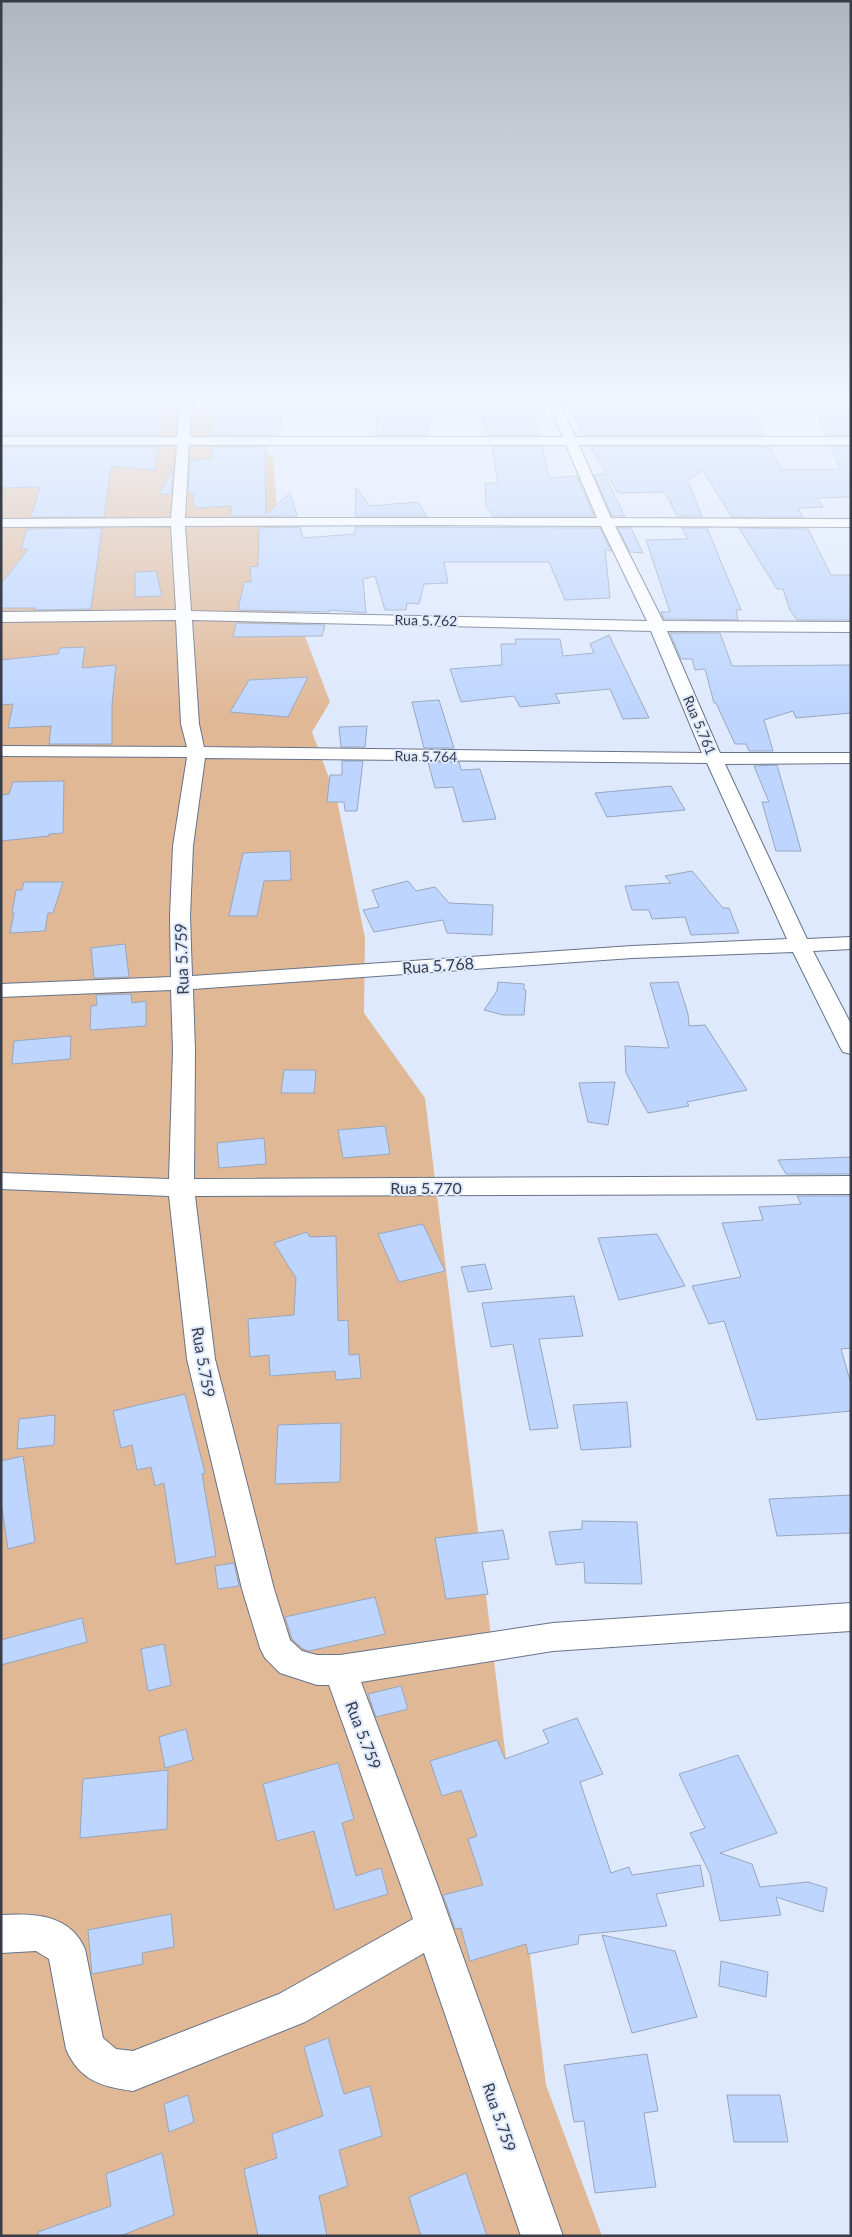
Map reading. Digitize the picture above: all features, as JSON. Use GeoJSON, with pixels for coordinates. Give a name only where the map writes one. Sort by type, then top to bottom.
{"type":"FeatureCollection","features":[{"type":"Feature","properties":{"kind":"street","name":"Rua 5.759"},"geometry":{"type":"LineString","coordinates":[[180,504],[178,523],[190,724],[197,753],[182,846],[180,916],[184,1050],[181,1188],[201,1359],[258,1589],[276,1648],[292,1663],[317,1670],[340,1670],[434,1926],[542,2236]]}},
{"type":"Feature","properties":{"kind":"street","name":"Rua 5.761"},"geometry":{"type":"LineString","coordinates":[[598,504],[657,626],[714,759],[800,945],[851,1047]]}},
{"type":"Feature","properties":{"kind":"street"},"geometry":{"type":"LineString","coordinates":[[1,523],[416,521],[851,523]]}},
{"type":"Feature","properties":{"kind":"street","name":"Rua 5.762"},"geometry":{"type":"LineString","coordinates":[[1,617],[183,615],[657,626],[851,627]]}},
{"type":"Feature","properties":{"kind":"street","name":"Rua 5.764"},"geometry":{"type":"LineString","coordinates":[[1,751],[714,759],[851,758]]}},
{"type":"Feature","properties":{"kind":"street","name":"Rua 5.768"},"geometry":{"type":"LineString","coordinates":[[1,991],[182,983],[632,952],[851,943]]}},
{"type":"Feature","properties":{"kind":"street","name":"Rua 5.770"},"geometry":{"type":"LineString","coordinates":[[1,1181],[181,1188],[851,1185]]}},
{"type":"Feature","properties":{"kind":"street"},"geometry":{"type":"LineString","coordinates":[[340,1670],[553,1637],[851,1618]]}},
{"type":"Feature","properties":{"kind":"street"},"geometry":{"type":"LineString","coordinates":[[16,1933],[54,1938],[66,1949],[86,2049],[108,2068],[133,2071],[291,2008],[434,1926]]}},
{"type":"Feature","properties":{"kind":"shaded area"},"geometry":{"type":"Polygon","coordinates":[[[1,504],[277,504],[282,576],[330,702],[312,732],[337,800],[365,938],[364,1013],[425,1098],[546,2085],[602,2236],[1,2236],[1,504]]]}},
{"type":"Feature","properties":{"kind":"building"},"geometry":{"type":"Polygon","coordinates":[[[35,504],[106,504],[104,517],[31,517],[35,504]]]}},
{"type":"Feature","properties":{"kind":"building"},"geometry":{"type":"Polygon","coordinates":[[[194,504],[266,504],[266,514],[277,504],[293,504],[297,516],[232,516],[231,506],[195,508],[194,504]]]}},
{"type":"Feature","properties":{"kind":"building"},"geometry":{"type":"Polygon","coordinates":[[[355,504],[370,506],[420,504],[427,516],[355,516],[355,504]]]}},
{"type":"Feature","properties":{"kind":"building"},"geometry":{"type":"Polygon","coordinates":[[[486,504],[589,504],[594,516],[493,516],[486,504]]]}},
{"type":"Feature","properties":{"kind":"building"},"geometry":{"type":"Polygon","coordinates":[[[607,504],[619,504],[625,516],[612,516],[607,504]]]}},
{"type":"Feature","properties":{"kind":"building"},"geometry":{"type":"Polygon","coordinates":[[[671,504],[697,504],[702,516],[677,516],[671,504]]]}},
{"type":"Feature","properties":{"kind":"building"},"geometry":{"type":"Polygon","coordinates":[[[724,504],[821,504],[823,507],[798,508],[803,517],[732,517],[724,504]]]}},
{"type":"Feature","properties":{"kind":"building"},"geometry":{"type":"Polygon","coordinates":[[[300,527],[303,538],[355,534],[355,527],[600,528],[611,551],[605,550],[610,598],[565,600],[549,562],[444,562],[448,583],[424,584],[419,604],[407,603],[406,610],[385,610],[375,576],[363,579],[366,613],[329,610],[329,612],[238,610],[244,582],[251,582],[250,567],[258,566],[259,528],[300,527]]]}},
{"type":"Feature","properties":{"kind":"building"},"geometry":{"type":"Polygon","coordinates":[[[102,528],[91,609],[35,610],[36,608],[1,608],[1,584],[28,549],[21,549],[27,529],[102,528]]]}},
{"type":"Feature","properties":{"kind":"building"},"geometry":{"type":"Polygon","coordinates":[[[618,528],[631,528],[643,553],[630,552],[618,528]]]}},
{"type":"Feature","properties":{"kind":"building"},"geometry":{"type":"Polygon","coordinates":[[[682,528],[707,528],[741,610],[736,610],[738,620],[664,619],[661,612],[670,612],[646,540],[688,539],[682,528]]]}},
{"type":"Feature","properties":{"kind":"building"},"geometry":{"type":"Polygon","coordinates":[[[739,528],[808,529],[831,575],[851,575],[851,620],[797,620],[790,610],[783,589],[777,589],[739,528]]]}},
{"type":"Feature","properties":{"kind":"building"},"geometry":{"type":"Polygon","coordinates":[[[156,571],[162,596],[135,597],[135,572],[156,571]]]}},
{"type":"Feature","properties":{"kind":"building"},"geometry":{"type":"Polygon","coordinates":[[[236,623],[325,625],[322,636],[233,637],[236,623]]]}},
{"type":"Feature","properties":{"kind":"building"},"geometry":{"type":"Polygon","coordinates":[[[670,633],[720,633],[732,666],[851,665],[851,713],[796,718],[793,711],[764,720],[773,751],[749,751],[746,744],[735,744],[716,703],[714,703],[705,669],[695,670],[692,659],[681,659],[670,633]]]}},
{"type":"Feature","properties":{"kind":"building"},"geometry":{"type":"Polygon","coordinates":[[[609,635],[649,718],[623,719],[610,689],[555,694],[560,703],[520,707],[514,696],[461,702],[450,669],[502,665],[501,644],[516,644],[515,639],[560,639],[563,656],[594,653],[590,644],[609,635]]]}},
{"type":"Feature","properties":{"kind":"building"},"geometry":{"type":"Polygon","coordinates":[[[85,647],[82,668],[116,665],[112,705],[112,744],[49,744],[51,726],[8,728],[13,704],[1,705],[1,660],[58,654],[60,648],[85,647]]]}},
{"type":"Feature","properties":{"kind":"building"},"geometry":{"type":"Polygon","coordinates":[[[308,677],[288,717],[230,712],[249,680],[308,677]]]}},
{"type":"Feature","properties":{"kind":"building"},"geometry":{"type":"Polygon","coordinates":[[[439,700],[454,748],[424,748],[412,702],[439,700]]]}},
{"type":"Feature","properties":{"kind":"building"},"geometry":{"type":"Polygon","coordinates":[[[367,726],[365,747],[341,747],[339,727],[367,726]]]}},
{"type":"Feature","properties":{"kind":"building"},"geometry":{"type":"Polygon","coordinates":[[[342,761],[363,761],[357,811],[345,811],[344,802],[327,802],[330,775],[342,775],[342,761]]]}},
{"type":"Feature","properties":{"kind":"building"},"geometry":{"type":"Polygon","coordinates":[[[428,762],[459,762],[461,770],[480,769],[496,819],[463,822],[453,787],[435,788],[428,762]]]}},
{"type":"Feature","properties":{"kind":"building"},"geometry":{"type":"Polygon","coordinates":[[[777,765],[801,851],[776,851],[762,802],[769,802],[754,766],[777,765]]]}},
{"type":"Feature","properties":{"kind":"building"},"geometry":{"type":"Polygon","coordinates":[[[64,781],[63,833],[1,841],[1,795],[9,794],[13,782],[64,781]]]}},
{"type":"Feature","properties":{"kind":"building"},"geometry":{"type":"Polygon","coordinates":[[[671,786],[685,810],[607,817],[595,793],[671,786]]]}},
{"type":"Feature","properties":{"kind":"building"},"geometry":{"type":"Polygon","coordinates":[[[290,851],[291,880],[264,881],[257,916],[229,916],[243,853],[290,851]]]}},
{"type":"Feature","properties":{"kind":"building"},"geometry":{"type":"Polygon","coordinates":[[[692,871],[723,908],[729,908],[739,933],[691,935],[685,917],[652,919],[649,910],[632,910],[625,886],[671,883],[665,876],[692,871]]]}},
{"type":"Feature","properties":{"kind":"building"},"geometry":{"type":"Polygon","coordinates":[[[408,881],[416,891],[435,887],[449,903],[493,905],[492,935],[447,933],[443,920],[374,932],[363,910],[379,907],[372,890],[408,881]]]}},
{"type":"Feature","properties":{"kind":"building"},"geometry":{"type":"Polygon","coordinates":[[[24,882],[63,882],[53,913],[48,913],[45,931],[10,933],[16,890],[22,890],[24,882]]]}},
{"type":"Feature","properties":{"kind":"building"},"geometry":{"type":"Polygon","coordinates":[[[125,944],[129,977],[94,978],[91,948],[125,944]]]}},
{"type":"Feature","properties":{"kind":"building"},"geometry":{"type":"Polygon","coordinates":[[[498,982],[524,984],[524,990],[526,990],[524,1015],[503,1015],[484,1010],[497,991],[498,982]]]}},
{"type":"Feature","properties":{"kind":"building"},"geometry":{"type":"Polygon","coordinates":[[[678,982],[688,1014],[689,1026],[705,1025],[747,1090],[687,1102],[689,1106],[648,1113],[626,1073],[625,1046],[669,1048],[650,983],[678,982]]]}},
{"type":"Feature","properties":{"kind":"building"},"geometry":{"type":"Polygon","coordinates":[[[131,994],[132,1003],[146,1001],[146,1026],[90,1030],[91,1006],[97,1005],[96,995],[131,994]]]}},
{"type":"Feature","properties":{"kind":"building"},"geometry":{"type":"Polygon","coordinates":[[[71,1036],[70,1059],[12,1064],[14,1041],[71,1036]]]}},
{"type":"Feature","properties":{"kind":"building"},"geometry":{"type":"Polygon","coordinates":[[[284,1070],[316,1070],[314,1093],[281,1093],[284,1070]]]}},
{"type":"Feature","properties":{"kind":"building"},"geometry":{"type":"Polygon","coordinates":[[[615,1082],[608,1125],[588,1122],[579,1083],[615,1082]]]}},
{"type":"Feature","properties":{"kind":"building"},"geometry":{"type":"Polygon","coordinates":[[[385,1126],[390,1154],[343,1158],[338,1130],[385,1126]]]}},
{"type":"Feature","properties":{"kind":"building"},"geometry":{"type":"Polygon","coordinates":[[[264,1138],[266,1164],[219,1168],[217,1143],[264,1138]]]}},
{"type":"Feature","properties":{"kind":"building"},"geometry":{"type":"Polygon","coordinates":[[[851,1157],[851,1174],[786,1174],[778,1160],[851,1157]]]}},
{"type":"Feature","properties":{"kind":"building"},"geometry":{"type":"Polygon","coordinates":[[[797,1196],[851,1196],[851,1348],[841,1349],[851,1384],[851,1411],[757,1420],[724,1321],[709,1324],[692,1286],[741,1277],[722,1223],[763,1220],[759,1207],[801,1204],[797,1196]]]}},
{"type":"Feature","properties":{"kind":"building"},"geometry":{"type":"Polygon","coordinates":[[[423,1224],[445,1271],[399,1282],[378,1234],[423,1224]]]}},
{"type":"Feature","properties":{"kind":"building"},"geometry":{"type":"Polygon","coordinates":[[[307,1232],[310,1237],[336,1236],[338,1321],[348,1320],[349,1355],[359,1354],[361,1378],[336,1380],[335,1371],[270,1376],[269,1355],[250,1357],[248,1319],[294,1315],[296,1278],[274,1243],[307,1232]]]}},
{"type":"Feature","properties":{"kind":"building"},"geometry":{"type":"Polygon","coordinates":[[[657,1234],[685,1286],[619,1300],[598,1238],[657,1234]]]}},
{"type":"Feature","properties":{"kind":"building"},"geometry":{"type":"Polygon","coordinates":[[[485,1264],[492,1289],[468,1292],[461,1267],[485,1264]]]}},
{"type":"Feature","properties":{"kind":"building"},"geometry":{"type":"Polygon","coordinates":[[[574,1296],[583,1336],[539,1339],[558,1428],[530,1430],[513,1344],[491,1347],[482,1303],[574,1296]]]}},
{"type":"Feature","properties":{"kind":"building"},"geometry":{"type":"Polygon","coordinates":[[[185,1394],[205,1473],[202,1474],[216,1556],[176,1564],[164,1483],[155,1486],[151,1467],[137,1470],[132,1445],[121,1448],[113,1411],[185,1394]]]}},
{"type":"Feature","properties":{"kind":"building"},"geometry":{"type":"Polygon","coordinates":[[[627,1402],[631,1447],[581,1450],[573,1405],[627,1402]]]}},
{"type":"Feature","properties":{"kind":"building"},"geometry":{"type":"Polygon","coordinates":[[[55,1415],[54,1445],[17,1449],[19,1419],[55,1415]]]}},
{"type":"Feature","properties":{"kind":"building"},"geometry":{"type":"Polygon","coordinates":[[[341,1423],[340,1482],[275,1484],[278,1425],[341,1423]]]}},
{"type":"Feature","properties":{"kind":"building"},"geometry":{"type":"Polygon","coordinates":[[[23,1456],[35,1542],[8,1549],[1,1501],[1,1461],[23,1456]]]}},
{"type":"Feature","properties":{"kind":"building"},"geometry":{"type":"Polygon","coordinates":[[[851,1495],[851,1533],[777,1536],[769,1499],[851,1495]]]}},
{"type":"Feature","properties":{"kind":"building"},"geometry":{"type":"Polygon","coordinates":[[[582,1521],[637,1522],[642,1584],[585,1583],[584,1562],[556,1565],[549,1532],[582,1529],[582,1521]]]}},
{"type":"Feature","properties":{"kind":"building"},"geometry":{"type":"Polygon","coordinates":[[[503,1530],[509,1559],[482,1562],[488,1594],[446,1599],[435,1538],[503,1530]]]}},
{"type":"Feature","properties":{"kind":"building"},"geometry":{"type":"Polygon","coordinates":[[[234,1563],[239,1586],[218,1589],[215,1566],[234,1563]]]}},
{"type":"Feature","properties":{"kind":"building"},"geometry":{"type":"Polygon","coordinates":[[[375,1597],[385,1634],[309,1651],[303,1649],[292,1639],[285,1617],[375,1597]]]}},
{"type":"Feature","properties":{"kind":"building"},"geometry":{"type":"Polygon","coordinates":[[[82,1618],[87,1642],[1,1665],[1,1640],[82,1618]]]}},
{"type":"Feature","properties":{"kind":"building"},"geometry":{"type":"Polygon","coordinates":[[[164,1644],[171,1685],[148,1691],[141,1649],[164,1644]]]}},
{"type":"Feature","properties":{"kind":"building"},"geometry":{"type":"Polygon","coordinates":[[[401,1686],[408,1709],[376,1717],[368,1694],[401,1686]]]}},
{"type":"Feature","properties":{"kind":"building"},"geometry":{"type":"Polygon","coordinates":[[[577,1718],[603,1774],[580,1782],[611,1873],[629,1867],[632,1875],[700,1865],[704,1886],[656,1894],[667,1926],[579,1935],[578,1944],[528,1954],[526,1944],[470,1961],[461,1928],[455,1929],[443,1895],[483,1885],[468,1839],[477,1836],[461,1790],[442,1796],[430,1761],[497,1740],[505,1759],[549,1743],[543,1730],[577,1718]]]}},
{"type":"Feature","properties":{"kind":"building"},"geometry":{"type":"Polygon","coordinates":[[[186,1729],[193,1760],[165,1768],[159,1737],[186,1729]]]}},
{"type":"Feature","properties":{"kind":"building"},"geometry":{"type":"Polygon","coordinates":[[[738,1755],[777,1833],[720,1853],[752,1864],[760,1887],[808,1882],[827,1888],[823,1912],[776,1897],[781,1915],[720,1921],[710,1874],[690,1833],[705,1828],[679,1774],[738,1755]]]}},
{"type":"Feature","properties":{"kind":"building"},"geometry":{"type":"Polygon","coordinates":[[[338,1763],[354,1819],[342,1823],[356,1876],[381,1868],[388,1894],[335,1910],[314,1831],[277,1841],[263,1784],[338,1763]]]}},
{"type":"Feature","properties":{"kind":"building"},"geometry":{"type":"Polygon","coordinates":[[[168,1770],[167,1829],[80,1838],[83,1779],[168,1770]]]}},
{"type":"Feature","properties":{"kind":"building"},"geometry":{"type":"Polygon","coordinates":[[[171,1914],[174,1947],[142,1953],[143,1964],[92,1974],[88,1930],[171,1914]]]}},
{"type":"Feature","properties":{"kind":"building"},"geometry":{"type":"Polygon","coordinates":[[[602,1935],[675,1951],[697,2017],[632,2033],[602,1935]]]}},
{"type":"Feature","properties":{"kind":"building"},"geometry":{"type":"Polygon","coordinates":[[[721,1961],[768,1972],[766,1997],[719,1986],[721,1961]]]}},
{"type":"Feature","properties":{"kind":"building"},"geometry":{"type":"Polygon","coordinates":[[[328,2038],[344,2094],[370,2086],[382,2136],[339,2150],[348,2186],[319,2196],[327,2236],[258,2236],[244,2169],[277,2158],[272,2134],[323,2116],[304,2047],[328,2038]]]}},
{"type":"Feature","properties":{"kind":"building"},"geometry":{"type":"Polygon","coordinates":[[[647,2054],[658,2111],[644,2113],[656,2187],[595,2193],[584,2121],[574,2122],[564,2065],[647,2054]]]}},
{"type":"Feature","properties":{"kind":"building"},"geometry":{"type":"Polygon","coordinates":[[[188,2095],[194,2122],[169,2132],[164,2104],[188,2095]]]}},
{"type":"Feature","properties":{"kind":"building"},"geometry":{"type":"Polygon","coordinates":[[[727,2095],[780,2095],[788,2142],[734,2142],[727,2095]]]}},
{"type":"Feature","properties":{"kind":"building"},"geometry":{"type":"Polygon","coordinates":[[[162,2153],[174,2215],[120,2236],[38,2236],[38,2232],[111,2206],[106,2174],[162,2153]]]}},
{"type":"Feature","properties":{"kind":"building"},"geometry":{"type":"Polygon","coordinates":[[[466,2173],[487,2236],[421,2236],[409,2197],[466,2173]]]}}]}
